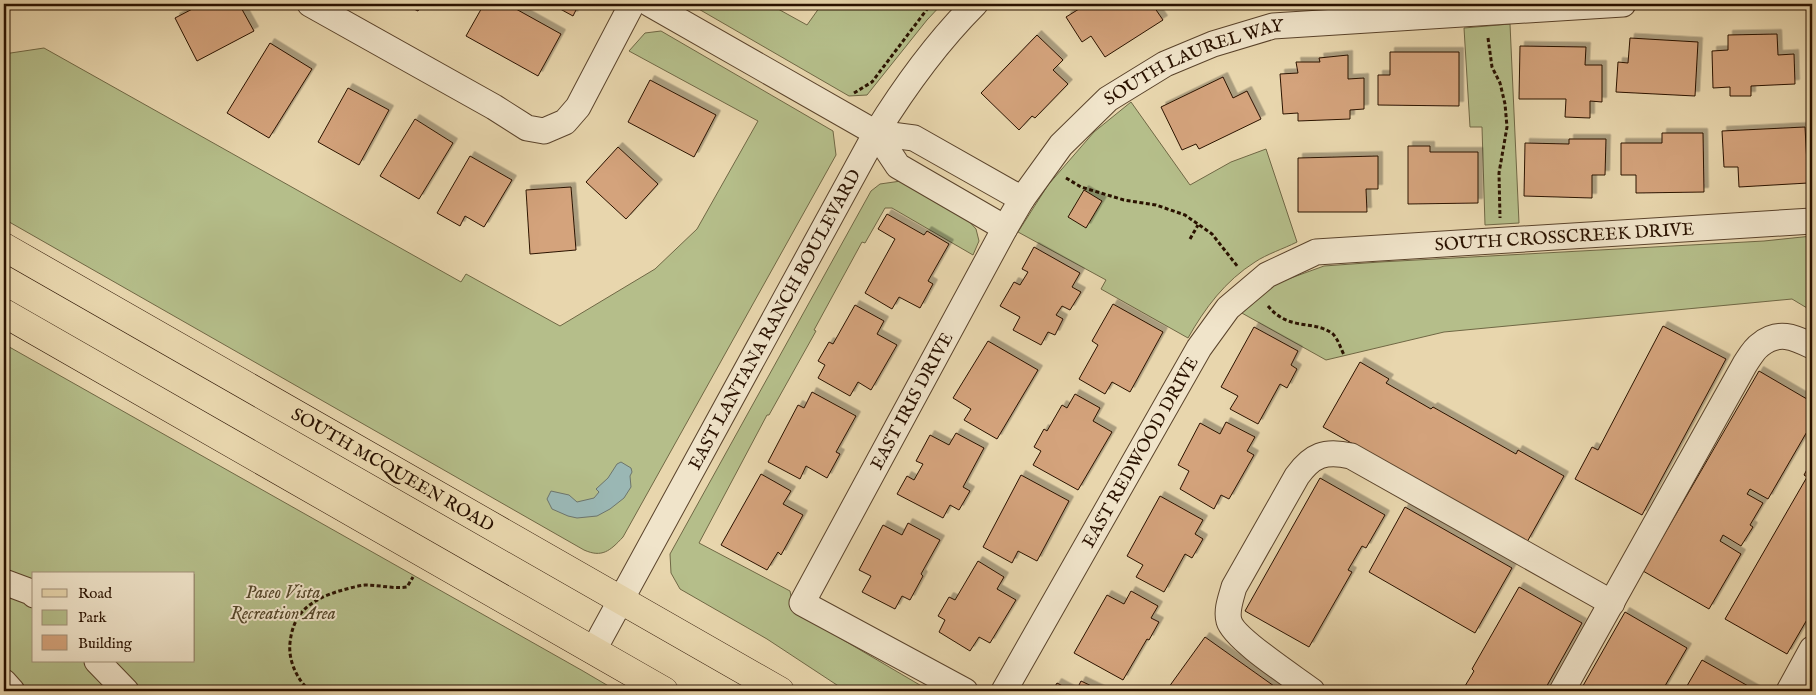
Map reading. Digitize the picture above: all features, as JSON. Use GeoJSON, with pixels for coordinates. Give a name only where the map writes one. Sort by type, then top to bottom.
{"type":"FeatureCollection","features":[{"type":"Feature","properties":{"kind":"main road","name":"SOUTH MCQUEEN ROAD"},"geometry":{"type":"LineString","coordinates":[[4,247],[780,691]]}},
{"type":"Feature","properties":{"kind":"main road"},"geometry":{"type":"LineString","coordinates":[[4,313],[664,691]]}},
{"type":"Feature","properties":{"kind":"street"},"geometry":{"type":"LineString","coordinates":[[310,4],[477,97],[527,128],[544,131],[564,122],[578,107],[632,4]]}},
{"type":"Feature","properties":{"kind":"street"},"geometry":{"type":"LineString","coordinates":[[650,4],[876,133],[914,138],[1022,199]]}},
{"type":"Feature","properties":{"kind":"street","name":"EAST LANTANA RANCH BOULEVARD"},"geometry":{"type":"LineString","coordinates":[[593,651],[876,133],[903,89],[929,54],[975,4]]}},
{"type":"Feature","properties":{"kind":"street","name":"SOUTH LAUREL WAY"},"geometry":{"type":"LineString","coordinates":[[1022,199],[1061,145],[1108,99],[1165,64],[1213,44],[1273,26],[1623,4]]}},
{"type":"Feature","properties":{"kind":"street"},"geometry":{"type":"LineString","coordinates":[[876,133],[898,166],[1005,228]]}},
{"type":"Feature","properties":{"kind":"street","name":"EAST IRIS DRIVE"},"geometry":{"type":"LineString","coordinates":[[965,691],[802,603],[1022,199]]}},
{"type":"Feature","properties":{"kind":"street","name":"SOUTH CROSSCREEK DRIVE"},"geometry":{"type":"LineString","coordinates":[[1316,252],[1812,221]]}},
{"type":"Feature","properties":{"kind":"street","name":"EAST REDWOOD DRIVE"},"geometry":{"type":"LineString","coordinates":[[1004,691],[1199,348],[1228,308],[1267,274],[1316,252]]}},
{"type":"Feature","properties":{"kind":"street"},"geometry":{"type":"LineString","coordinates":[[1562,691],[1745,364],[1760,344],[1778,336],[1794,337],[1812,346]]}},
{"type":"Feature","properties":{"kind":"street"},"geometry":{"type":"LineString","coordinates":[[1312,691],[1238,636],[1229,622],[1229,604],[1234,587],[1297,476],[1306,464],[1318,456],[1336,453],[1351,456],[1612,603]]}},
{"type":"Feature","properties":{"kind":"street"},"geometry":{"type":"LineString","coordinates":[[4,582],[32,593]]}},
{"type":"Feature","properties":{"kind":"street"},"geometry":{"type":"LineString","coordinates":[[1789,691],[1812,649]]}},
{"type":"Feature","properties":{"kind":"street"},"geometry":{"type":"LineString","coordinates":[[98,662],[126,691]]}},
{"type":"Feature","properties":{"kind":"street"},"geometry":{"type":"LineString","coordinates":[[4,682],[12,691]]}},
{"type":"Feature","properties":{"kind":"path"},"geometry":{"type":"LineString","coordinates":[[841,113],[855,90],[872,82],[931,4]]}},
{"type":"Feature","properties":{"kind":"path"},"geometry":{"type":"LineString","coordinates":[[1486,13],[1492,67],[1500,83],[1506,104],[1507,127],[1499,173],[1500,241]]}},
{"type":"Feature","properties":{"kind":"path"},"geometry":{"type":"LineString","coordinates":[[1046,166],[1081,187],[1124,200],[1156,205],[1185,215],[1212,234],[1272,311],[1287,321],[1321,328],[1334,335],[1344,355]]}},
{"type":"Feature","properties":{"kind":"path"},"geometry":{"type":"LineString","coordinates":[[1190,239],[1198,225]]}},
{"type":"Feature","properties":{"kind":"path"},"geometry":{"type":"LineString","coordinates":[[310,691],[295,672],[289,652],[291,634],[305,607],[321,597],[363,585],[394,589],[407,587],[426,555]]}},
{"type":"Feature","properties":{"kind":"green space"},"geometry":{"type":"Polygon","coordinates":[[[690,4],[769,4],[807,25],[822,4],[942,4],[867,95],[849,96],[690,4]]]}},
{"type":"Feature","properties":{"kind":"green space"},"geometry":{"type":"Polygon","coordinates":[[[1510,24],[1519,223],[1485,225],[1482,127],[1470,127],[1464,28],[1510,24]]]}},
{"type":"Feature","properties":{"kind":"green space"},"geometry":{"type":"Polygon","coordinates":[[[661,31],[833,131],[836,155],[623,537],[605,552],[596,553],[584,550],[4,219],[4,54],[44,48],[461,282],[466,274],[560,326],[655,269],[697,229],[758,121],[629,51],[645,33],[661,31]]]}},
{"type":"Feature","properties":{"kind":"green space"},"geometry":{"type":"Polygon","coordinates":[[[1131,102],[1190,185],[1231,162],[1266,149],[1297,242],[1260,259],[1244,269],[1225,286],[1201,316],[1188,338],[1101,289],[1106,280],[1018,232],[1048,185],[1094,132],[1131,102]]]}},
{"type":"Feature","properties":{"kind":"green space"},"geometry":{"type":"Polygon","coordinates":[[[901,181],[967,219],[976,229],[979,241],[973,255],[892,208],[885,208],[865,243],[862,242],[814,330],[816,331],[769,415],[767,415],[699,543],[790,591],[794,611],[930,691],[846,691],[767,639],[680,589],[671,573],[670,554],[871,191],[880,184],[901,181]]]}},
{"type":"Feature","properties":{"kind":"green space"},"geometry":{"type":"Polygon","coordinates":[[[1812,236],[1812,311],[1792,299],[1444,332],[1326,360],[1240,312],[1277,283],[1324,266],[1764,241],[1812,236]]]}},
{"type":"Feature","properties":{"kind":"green space","name":"Paseo Vista Recreation Area"},"geometry":{"type":"Polygon","coordinates":[[[4,344],[583,671],[617,691],[4,691],[4,344]]]}},
{"type":"Feature","properties":{"kind":"water"},"geometry":{"type":"Polygon","coordinates":[[[621,462],[631,468],[631,487],[624,498],[610,509],[597,516],[577,518],[552,509],[547,499],[551,491],[569,495],[577,502],[594,498],[599,492],[596,489],[608,478],[617,464],[621,462]]]}},
{"type":"Feature","properties":{"kind":"building"},"geometry":{"type":"Polygon","coordinates":[[[202,4],[239,4],[254,31],[197,61],[175,18],[202,4]]]}},
{"type":"Feature","properties":{"kind":"building"},"geometry":{"type":"Polygon","coordinates":[[[404,4],[422,4],[418,11],[404,4]]]}},
{"type":"Feature","properties":{"kind":"building"},"geometry":{"type":"Polygon","coordinates":[[[484,4],[507,4],[561,34],[538,76],[466,36],[484,4]]]}},
{"type":"Feature","properties":{"kind":"building"},"geometry":{"type":"Polygon","coordinates":[[[551,4],[579,4],[573,16],[551,4]]]}},
{"type":"Feature","properties":{"kind":"building"},"geometry":{"type":"Polygon","coordinates":[[[1075,4],[1152,4],[1163,20],[1105,57],[1091,36],[1082,42],[1066,17],[1079,9],[1075,4]]]}},
{"type":"Feature","properties":{"kind":"building"},"geometry":{"type":"Polygon","coordinates":[[[1196,4],[1210,4],[1197,8],[1196,4]]]}},
{"type":"Feature","properties":{"kind":"building"},"geometry":{"type":"Polygon","coordinates":[[[1777,34],[1778,55],[1794,54],[1795,84],[1751,86],[1751,96],[1730,96],[1730,87],[1713,88],[1712,51],[1728,50],[1728,35],[1777,34]]]}},
{"type":"Feature","properties":{"kind":"building"},"geometry":{"type":"Polygon","coordinates":[[[1037,35],[1063,60],[1053,70],[1068,84],[1035,118],[1032,116],[1019,130],[981,93],[1037,35]]]}},
{"type":"Feature","properties":{"kind":"building"},"geometry":{"type":"Polygon","coordinates":[[[1630,38],[1698,42],[1695,96],[1616,92],[1618,62],[1628,63],[1630,38]]]}},
{"type":"Feature","properties":{"kind":"building"},"geometry":{"type":"Polygon","coordinates":[[[270,43],[312,69],[269,138],[227,113],[270,43]]]}},
{"type":"Feature","properties":{"kind":"building"},"geometry":{"type":"Polygon","coordinates":[[[1520,46],[1586,47],[1585,65],[1602,65],[1602,102],[1590,101],[1590,118],[1565,117],[1566,99],[1519,99],[1520,46]]]}},
{"type":"Feature","properties":{"kind":"building"},"geometry":{"type":"Polygon","coordinates":[[[1809,51],[1812,51],[1812,82],[1810,82],[1809,51]]]}},
{"type":"Feature","properties":{"kind":"building"},"geometry":{"type":"Polygon","coordinates":[[[1390,52],[1459,52],[1459,106],[1378,105],[1378,75],[1390,75],[1390,52]]]}},
{"type":"Feature","properties":{"kind":"building"},"geometry":{"type":"Polygon","coordinates":[[[1348,55],[1348,79],[1364,78],[1364,109],[1350,110],[1350,119],[1298,121],[1298,113],[1283,114],[1280,74],[1298,73],[1296,62],[1320,62],[1319,58],[1348,55]]]}},
{"type":"Feature","properties":{"kind":"building"},"geometry":{"type":"Polygon","coordinates":[[[1223,77],[1233,98],[1247,91],[1261,119],[1199,149],[1196,144],[1182,150],[1161,107],[1223,77]]]}},
{"type":"Feature","properties":{"kind":"building"},"geometry":{"type":"Polygon","coordinates":[[[650,80],[716,115],[694,157],[628,122],[650,80]]]}},
{"type":"Feature","properties":{"kind":"building"},"geometry":{"type":"Polygon","coordinates":[[[348,88],[389,110],[359,165],[318,142],[348,88]]]}},
{"type":"Feature","properties":{"kind":"building"},"geometry":{"type":"Polygon","coordinates":[[[415,119],[453,143],[419,199],[380,176],[415,119]]]}},
{"type":"Feature","properties":{"kind":"building"},"geometry":{"type":"Polygon","coordinates":[[[1805,127],[1808,183],[1739,187],[1738,167],[1724,167],[1722,131],[1805,127]]]}},
{"type":"Feature","properties":{"kind":"building"},"geometry":{"type":"Polygon","coordinates":[[[1662,133],[1703,133],[1704,192],[1636,193],[1636,175],[1621,175],[1621,143],[1662,143],[1662,133]]]}},
{"type":"Feature","properties":{"kind":"building"},"geometry":{"type":"Polygon","coordinates":[[[1569,139],[1606,139],[1605,175],[1592,175],[1592,198],[1524,196],[1525,143],[1569,144],[1569,139]]]}},
{"type":"Feature","properties":{"kind":"building"},"geometry":{"type":"Polygon","coordinates":[[[1408,146],[1430,146],[1430,152],[1478,152],[1478,203],[1408,204],[1408,146]]]}},
{"type":"Feature","properties":{"kind":"building"},"geometry":{"type":"Polygon","coordinates":[[[618,147],[658,184],[626,219],[586,182],[618,147]]]}},
{"type":"Feature","properties":{"kind":"building"},"geometry":{"type":"Polygon","coordinates":[[[470,156],[512,180],[484,227],[465,216],[460,226],[437,213],[470,156]]]}},
{"type":"Feature","properties":{"kind":"building"},"geometry":{"type":"Polygon","coordinates":[[[1378,156],[1378,189],[1366,189],[1367,212],[1298,212],[1298,158],[1378,156]]]}},
{"type":"Feature","properties":{"kind":"building"},"geometry":{"type":"Polygon","coordinates":[[[571,187],[576,250],[530,254],[526,190],[571,187]]]}},
{"type":"Feature","properties":{"kind":"building"},"geometry":{"type":"Polygon","coordinates":[[[1084,190],[1102,201],[1086,228],[1068,217],[1084,190]]]}},
{"type":"Feature","properties":{"kind":"building"},"geometry":{"type":"Polygon","coordinates":[[[887,214],[924,235],[927,231],[949,244],[928,281],[933,284],[920,308],[899,297],[892,309],[865,293],[895,239],[878,229],[887,214]]]}},
{"type":"Feature","properties":{"kind":"building"},"geometry":{"type":"Polygon","coordinates":[[[1034,247],[1080,273],[1072,287],[1081,292],[1070,310],[1062,306],[1056,315],[1063,319],[1055,335],[1048,332],[1041,345],[1013,330],[1020,317],[1000,306],[1014,282],[1020,285],[1028,272],[1022,269],[1034,247]]]}},
{"type":"Feature","properties":{"kind":"building"},"geometry":{"type":"Polygon","coordinates":[[[1113,304],[1163,332],[1130,392],[1112,382],[1105,394],[1079,379],[1098,345],[1092,341],[1113,304]]]}},
{"type":"Feature","properties":{"kind":"building"},"geometry":{"type":"Polygon","coordinates":[[[855,305],[884,321],[877,334],[897,345],[871,390],[858,382],[850,396],[818,378],[825,365],[818,361],[829,342],[833,344],[855,305]]]}},
{"type":"Feature","properties":{"kind":"building"},"geometry":{"type":"Polygon","coordinates":[[[1663,326],[1726,359],[1642,515],[1575,479],[1592,447],[1598,450],[1663,326]]]}},
{"type":"Feature","properties":{"kind":"building"},"geometry":{"type":"Polygon","coordinates":[[[1254,327],[1298,351],[1291,365],[1297,369],[1287,388],[1280,384],[1258,424],[1230,409],[1238,396],[1221,387],[1254,327]]]}},
{"type":"Feature","properties":{"kind":"building"},"geometry":{"type":"Polygon","coordinates":[[[988,341],[1038,370],[997,439],[964,420],[971,409],[953,398],[988,341]]]}},
{"type":"Feature","properties":{"kind":"building"},"geometry":{"type":"Polygon","coordinates":[[[1360,362],[1389,379],[1386,383],[1431,409],[1433,407],[1516,454],[1518,450],[1564,476],[1527,542],[1323,427],[1360,362]]]}},
{"type":"Feature","properties":{"kind":"building"},"geometry":{"type":"Polygon","coordinates":[[[1759,371],[1812,402],[1812,423],[1768,499],[1750,489],[1747,494],[1763,503],[1750,525],[1753,527],[1741,546],[1723,535],[1720,541],[1741,554],[1709,609],[1643,571],[1759,371]]]}},
{"type":"Feature","properties":{"kind":"building"},"geometry":{"type":"Polygon","coordinates":[[[812,392],[856,416],[836,452],[840,454],[827,478],[806,466],[800,479],[768,462],[798,405],[804,408],[812,392]]]}},
{"type":"Feature","properties":{"kind":"building"},"geometry":{"type":"Polygon","coordinates":[[[1075,394],[1100,408],[1093,421],[1112,432],[1078,490],[1033,465],[1041,451],[1034,447],[1044,429],[1047,431],[1062,405],[1067,408],[1075,394]]]}},
{"type":"Feature","properties":{"kind":"building"},"geometry":{"type":"Polygon","coordinates":[[[1226,422],[1255,437],[1247,451],[1254,455],[1229,499],[1221,495],[1214,509],[1180,489],[1189,471],[1178,465],[1200,423],[1220,434],[1226,422]]]}},
{"type":"Feature","properties":{"kind":"building"},"geometry":{"type":"Polygon","coordinates":[[[956,433],[984,448],[963,487],[970,491],[959,510],[950,505],[943,518],[897,494],[907,476],[914,480],[923,464],[916,461],[930,435],[949,445],[956,433]]]}},
{"type":"Feature","properties":{"kind":"building"},"geometry":{"type":"Polygon","coordinates":[[[1812,460],[1812,611],[1787,654],[1725,619],[1807,477],[1804,475],[1812,460]]]}},
{"type":"Feature","properties":{"kind":"building"},"geometry":{"type":"Polygon","coordinates":[[[761,474],[791,491],[783,504],[803,515],[781,555],[778,552],[767,570],[721,545],[761,474]]]}},
{"type":"Feature","properties":{"kind":"building"},"geometry":{"type":"Polygon","coordinates":[[[1021,475],[1069,501],[1037,561],[1018,551],[1012,563],[983,547],[1021,475]]]}},
{"type":"Feature","properties":{"kind":"building"},"geometry":{"type":"Polygon","coordinates":[[[1320,478],[1385,515],[1366,548],[1362,546],[1348,570],[1352,572],[1309,647],[1245,611],[1320,478]]]}},
{"type":"Feature","properties":{"kind":"building"},"geometry":{"type":"Polygon","coordinates":[[[1160,496],[1203,520],[1195,534],[1203,539],[1192,558],[1185,554],[1164,592],[1136,577],[1143,565],[1127,556],[1160,496]]]}},
{"type":"Feature","properties":{"kind":"building"},"geometry":{"type":"Polygon","coordinates":[[[1405,507],[1512,568],[1475,633],[1369,572],[1405,507]]]}},
{"type":"Feature","properties":{"kind":"building"},"geometry":{"type":"Polygon","coordinates":[[[908,523],[940,540],[921,574],[923,576],[910,600],[902,596],[895,609],[862,592],[871,576],[859,570],[883,525],[902,535],[908,523]]]}},
{"type":"Feature","properties":{"kind":"building"},"geometry":{"type":"Polygon","coordinates":[[[978,561],[1004,577],[997,589],[1016,600],[990,643],[979,637],[970,651],[939,632],[945,620],[938,616],[949,597],[955,600],[978,561]]]}},
{"type":"Feature","properties":{"kind":"building"},"geometry":{"type":"Polygon","coordinates":[[[1519,587],[1582,623],[1544,691],[1462,691],[1474,671],[1472,669],[1519,587]]]}},
{"type":"Feature","properties":{"kind":"building"},"geometry":{"type":"Polygon","coordinates":[[[1131,591],[1158,606],[1151,618],[1159,622],[1123,680],[1074,653],[1107,595],[1124,604],[1131,591]]]}},
{"type":"Feature","properties":{"kind":"building"},"geometry":{"type":"Polygon","coordinates":[[[1625,612],[1687,648],[1662,691],[1580,691],[1625,612]]]}},
{"type":"Feature","properties":{"kind":"building"},"geometry":{"type":"Polygon","coordinates":[[[1205,637],[1281,691],[1166,691],[1205,637]]]}},
{"type":"Feature","properties":{"kind":"building"},"geometry":{"type":"Polygon","coordinates":[[[1702,660],[1757,691],[1684,691],[1702,660]]]}},
{"type":"Feature","properties":{"kind":"building"},"geometry":{"type":"Polygon","coordinates":[[[1812,673],[1812,691],[1802,691],[1812,673]]]}},
{"type":"Feature","properties":{"kind":"building"},"geometry":{"type":"Polygon","coordinates":[[[1081,681],[1102,691],[1076,691],[1081,681]]]}},
{"type":"Feature","properties":{"kind":"building"},"geometry":{"type":"Polygon","coordinates":[[[1057,683],[1072,691],[1052,691],[1057,683]]]}}]}
